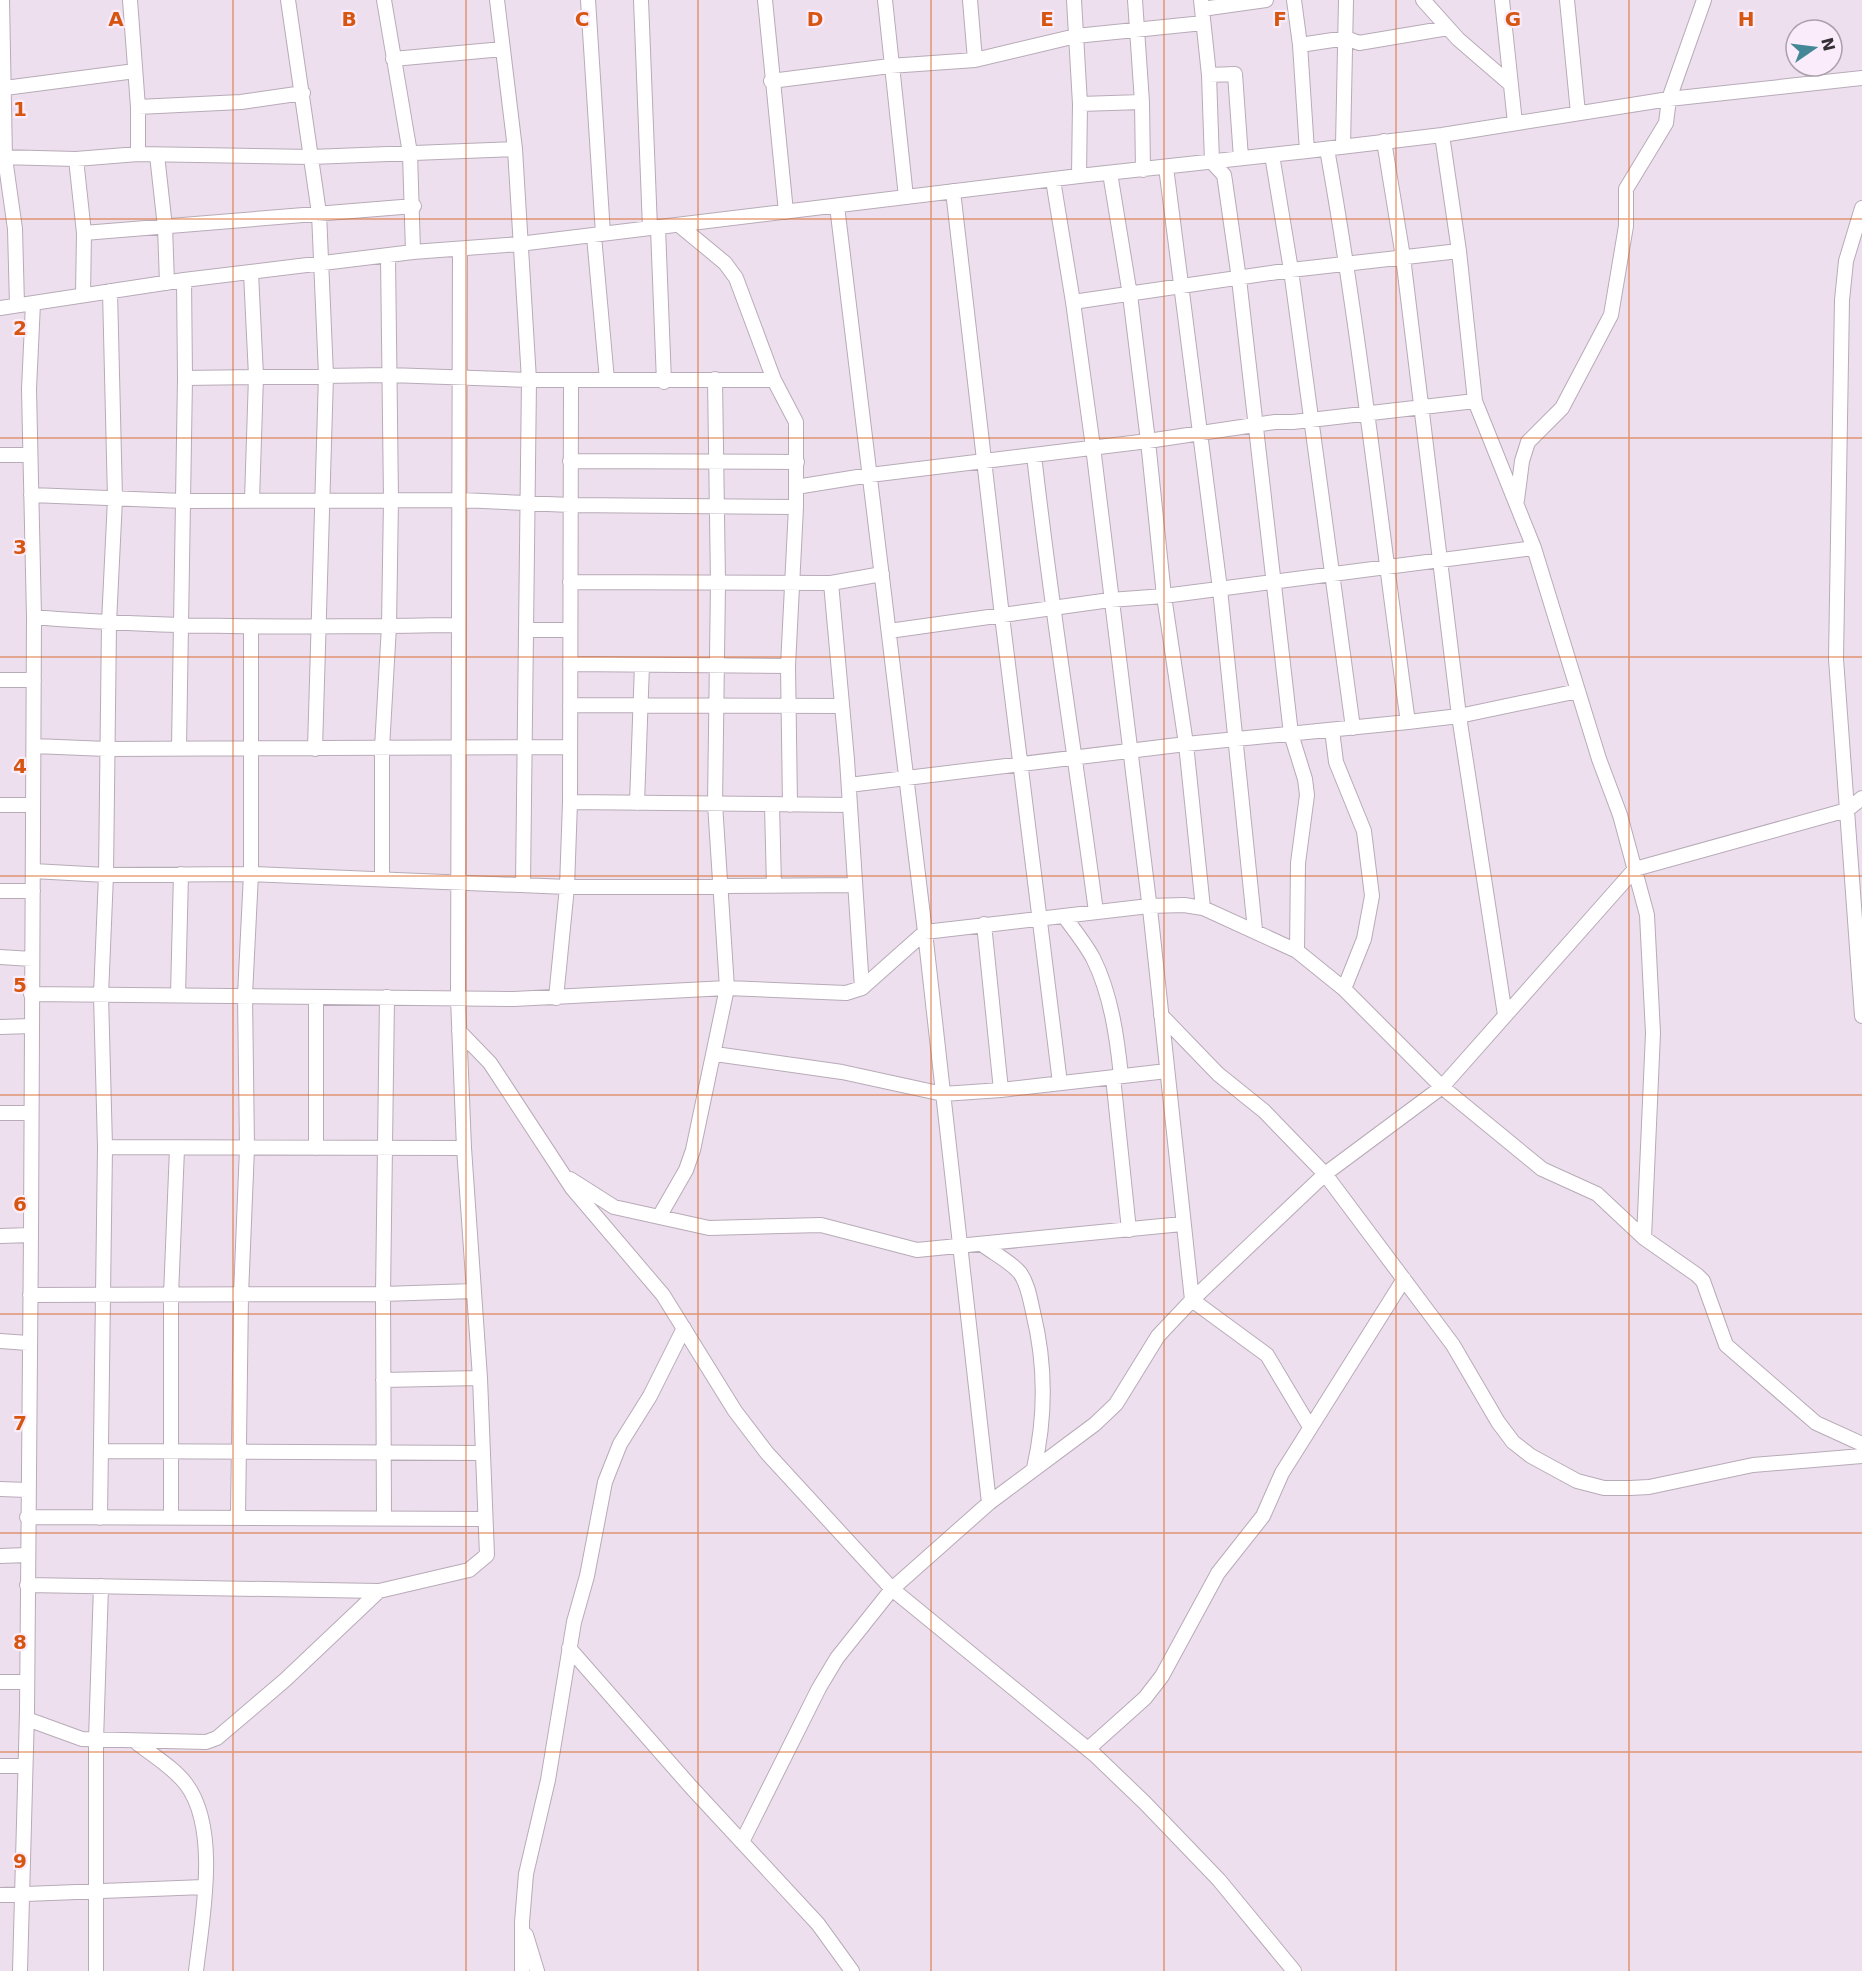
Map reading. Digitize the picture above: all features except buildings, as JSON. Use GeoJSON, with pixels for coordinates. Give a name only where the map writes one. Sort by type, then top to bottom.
{"type":"FeatureCollection","features":[{"type":"Feature","properties":{"kind":"street"},"geometry":{"type":"LineString","coordinates":[[2,0],[5,88],[3,158],[15,229],[17,305]]}},
{"type":"Feature","properties":{"kind":"street"},"geometry":{"type":"LineString","coordinates":[[130,0],[138,107],[138,154]]}},
{"type":"Feature","properties":{"kind":"street"},"geometry":{"type":"LineString","coordinates":[[288,0],[319,213],[326,375],[315,749]]}},
{"type":"Feature","properties":{"kind":"street"},"geometry":{"type":"LineString","coordinates":[[384,0],[410,153],[414,206],[413,252]]}},
{"type":"Feature","properties":{"kind":"street"},"geometry":{"type":"LineString","coordinates":[[497,0],[515,149],[529,380],[523,884]]}},
{"type":"Feature","properties":{"kind":"street"},"geometry":{"type":"LineString","coordinates":[[588,0],[607,380]]}},
{"type":"Feature","properties":{"kind":"street"},"geometry":{"type":"LineString","coordinates":[[641,0],[664,381]]}},
{"type":"Feature","properties":{"kind":"street"},"geometry":{"type":"LineString","coordinates":[[765,0],[771,81],[786,212]]}},
{"type":"Feature","properties":{"kind":"street"},"geometry":{"type":"LineString","coordinates":[[885,0],[890,66],[906,197]]}},
{"type":"Feature","properties":{"kind":"street"},"geometry":{"type":"LineString","coordinates":[[970,0],[975,60]]}},
{"type":"Feature","properties":{"kind":"street"},"geometry":{"type":"LineString","coordinates":[[1074,0],[1080,104],[1079,176]]}},
{"type":"Feature","properties":{"kind":"street"},"geometry":{"type":"LineString","coordinates":[[1135,0],[1142,102],[1143,170]]}},
{"type":"Feature","properties":{"kind":"street"},"geometry":{"type":"LineString","coordinates":[[771,81],[890,66],[975,60],[1076,36],[1137,29],[1202,11],[1266,0]]}},
{"type":"Feature","properties":{"kind":"street"},"geometry":{"type":"LineString","coordinates":[[1294,0],[1300,45],[1307,151]]}},
{"type":"Feature","properties":{"kind":"street"},"geometry":{"type":"LineString","coordinates":[[1343,146],[1346,0]]}},
{"type":"Feature","properties":{"kind":"street"},"geometry":{"type":"LineString","coordinates":[[1423,0],[1448,28],[1509,83]]}},
{"type":"Feature","properties":{"kind":"street"},"geometry":{"type":"LineString","coordinates":[[1502,0],[1515,123]]}},
{"type":"Feature","properties":{"kind":"street"},"geometry":{"type":"LineString","coordinates":[[1567,0],[1578,113]]}},
{"type":"Feature","properties":{"kind":"street"},"geometry":{"type":"LineString","coordinates":[[1516,505],[1522,461],[1528,442],[1562,408],[1611,315],[1626,225],[1626,189],[1666,123],[1669,99],[1704,0]]}},
{"type":"Feature","properties":{"kind":"street"},"geometry":{"type":"LineString","coordinates":[[1202,11],[1209,75],[1212,162],[1224,175],[1239,279],[1291,734],[1305,779],[1307,795],[1298,863],[1297,951]]}},
{"type":"Feature","properties":{"kind":"street"},"geometry":{"type":"LineString","coordinates":[[1300,45],[1346,38],[1359,43],[1448,28]]}},
{"type":"Feature","properties":{"kind":"street"},"geometry":{"type":"LineString","coordinates":[[393,59],[503,49]]}},
{"type":"Feature","properties":{"kind":"street"},"geometry":{"type":"LineString","coordinates":[[5,88],[135,71]]}},
{"type":"Feature","properties":{"kind":"street"},"geometry":{"type":"LineString","coordinates":[[1209,75],[1235,74],[1241,158]]}},
{"type":"Feature","properties":{"kind":"street"},"geometry":{"type":"LineString","coordinates":[[0,308],[183,280],[413,252],[598,235],[1079,176],[1327,149],[1442,135],[1669,99],[1862,78]]}},
{"type":"Feature","properties":{"kind":"street"},"geometry":{"type":"LineString","coordinates":[[138,107],[241,102],[303,93]]}},
{"type":"Feature","properties":{"kind":"street"},"geometry":{"type":"LineString","coordinates":[[1080,104],[1142,102]]}},
{"type":"Feature","properties":{"kind":"street"},"geometry":{"type":"LineString","coordinates":[[1442,135],[1459,251],[1475,401],[1534,548],[1578,692],[1620,815],[1647,915],[1653,1033],[1644,1238]]}},
{"type":"Feature","properties":{"kind":"street"},"geometry":{"type":"LineString","coordinates":[[1384,141],[1403,257],[1459,716],[1505,1015]]}},
{"type":"Feature","properties":{"kind":"street"},"geometry":{"type":"LineString","coordinates":[[3,158],[76,159],[138,154],[311,157],[515,149]]}},
{"type":"Feature","properties":{"kind":"street"},"geometry":{"type":"LineString","coordinates":[[1327,149],[1348,264],[1369,413],[1386,568],[1408,722]]}},
{"type":"Feature","properties":{"kind":"street"},"geometry":{"type":"LineString","coordinates":[[157,155],[165,227],[167,283]]}},
{"type":"Feature","properties":{"kind":"street"},"geometry":{"type":"LineString","coordinates":[[1272,155],[1291,270],[1353,728]]}},
{"type":"Feature","properties":{"kind":"street"},"geometry":{"type":"LineString","coordinates":[[76,159],[84,233],[83,295]]}},
{"type":"Feature","properties":{"kind":"street"},"geometry":{"type":"LineString","coordinates":[[1166,167],[1220,589],[1255,930]]}},
{"type":"Feature","properties":{"kind":"street"},"geometry":{"type":"LineString","coordinates":[[1110,173],[1130,295],[1164,596],[1186,744],[1203,908]]}},
{"type":"Feature","properties":{"kind":"street"},"geometry":{"type":"LineString","coordinates":[[1053,180],[1074,302],[1093,447],[1149,906],[1192,1300],[1268,1355],[1310,1427]]}},
{"type":"Feature","properties":{"kind":"street"},"geometry":{"type":"LineString","coordinates":[[953,191],[1002,616],[1060,1083]]}},
{"type":"Feature","properties":{"kind":"street"},"geometry":{"type":"LineString","coordinates":[[84,233],[414,206]]}},
{"type":"Feature","properties":{"kind":"street"},"geometry":{"type":"LineString","coordinates":[[837,206],[925,932],[989,1503]]}},
{"type":"Feature","properties":{"kind":"street"},"geometry":{"type":"LineString","coordinates":[[1862,208],[1846,261],[1842,300],[1836,659],[1862,1016]]}},
{"type":"Feature","properties":{"kind":"street"},"geometry":{"type":"LineString","coordinates":[[679,225],[725,263],[736,278],[774,380],[796,422],[796,507],[788,666],[790,805]]}},
{"type":"Feature","properties":{"kind":"street"},"geometry":{"type":"LineString","coordinates":[[0,229],[15,229]]}},
{"type":"Feature","properties":{"kind":"street"},"geometry":{"type":"LineString","coordinates":[[27,1585],[379,1591],[469,1570],[487,1555],[480,1378],[464,1149],[458,998],[456,881],[461,500],[460,249]]}},
{"type":"Feature","properties":{"kind":"street"},"geometry":{"type":"LineString","coordinates":[[1074,302],[1291,270],[1459,251]]}},
{"type":"Feature","properties":{"kind":"street"},"geometry":{"type":"LineString","coordinates":[[382,879],[382,748],[389,626],[391,500],[387,256]]}},
{"type":"Feature","properties":{"kind":"street"},"geometry":{"type":"LineString","coordinates":[[252,273],[256,376],[252,500]]}},
{"type":"Feature","properties":{"kind":"street"},"geometry":{"type":"LineString","coordinates":[[179,748],[184,501],[183,280]]}},
{"type":"Feature","properties":{"kind":"street"},"geometry":{"type":"LineString","coordinates":[[100,1518],[105,1147],[101,995],[106,875],[109,624],[115,499],[110,291]]}},
{"type":"Feature","properties":{"kind":"street"},"geometry":{"type":"LineString","coordinates":[[20,1971],[27,1719],[28,1343],[31,1235],[34,617],[29,340],[33,303]]}},
{"type":"Feature","properties":{"kind":"street"},"geometry":{"type":"LineString","coordinates":[[185,378],[389,375],[529,380],[774,380]]}},
{"type":"Feature","properties":{"kind":"street"},"geometry":{"type":"LineString","coordinates":[[659,1217],[686,1170],[693,1150],[715,1054],[727,988],[715,804],[718,506],[715,379]]}},
{"type":"Feature","properties":{"kind":"street"},"geometry":{"type":"LineString","coordinates":[[556,998],[567,887],[570,802],[571,380]]}},
{"type":"Feature","properties":{"kind":"street"},"geometry":{"type":"LineString","coordinates":[[796,487],[870,475],[1148,441],[1275,422],[1475,401]]}},
{"type":"Feature","properties":{"kind":"street"},"geometry":{"type":"LineString","coordinates":[[0,455],[30,455]]}},
{"type":"Feature","properties":{"kind":"street"},"geometry":{"type":"LineString","coordinates":[[1034,455],[1051,609],[1076,757],[1095,912]]}},
{"type":"Feature","properties":{"kind":"street"},"geometry":{"type":"LineString","coordinates":[[570,461],[797,462]]}},
{"type":"Feature","properties":{"kind":"street"},"geometry":{"type":"LineString","coordinates":[[31,495],[184,501],[461,500],[570,505],[796,507]]}},
{"type":"Feature","properties":{"kind":"street"},"geometry":{"type":"LineString","coordinates":[[889,631],[1110,600],[1164,596],[1534,548]]}},
{"type":"Feature","properties":{"kind":"street"},"geometry":{"type":"LineString","coordinates":[[570,582],[831,584],[882,573]]}},
{"type":"Feature","properties":{"kind":"street"},"geometry":{"type":"LineString","coordinates":[[831,584],[849,785],[862,988]]}},
{"type":"Feature","properties":{"kind":"street"},"geometry":{"type":"LineString","coordinates":[[34,617],[109,624],[458,626]]}},
{"type":"Feature","properties":{"kind":"street"},"geometry":{"type":"LineString","coordinates":[[238,1517],[240,1295],[247,1148],[244,995],[250,874],[251,626]]}},
{"type":"Feature","properties":{"kind":"street"},"geometry":{"type":"LineString","coordinates":[[527,630],[570,630]]}},
{"type":"Feature","properties":{"kind":"street"},"geometry":{"type":"LineString","coordinates":[[570,664],[788,666]]}},
{"type":"Feature","properties":{"kind":"street"},"geometry":{"type":"LineString","coordinates":[[637,803],[642,665]]}},
{"type":"Feature","properties":{"kind":"street"},"geometry":{"type":"LineString","coordinates":[[0,680],[34,680]]}},
{"type":"Feature","properties":{"kind":"street"},"geometry":{"type":"LineString","coordinates":[[849,785],[1129,750],[1459,716],[1578,692]]}},
{"type":"Feature","properties":{"kind":"street"},"geometry":{"type":"LineString","coordinates":[[570,705],[842,706]]}},
{"type":"Feature","properties":{"kind":"street"},"geometry":{"type":"LineString","coordinates":[[1332,730],[1336,762],[1364,831],[1372,897],[1364,939],[1344,990]]}},
{"type":"Feature","properties":{"kind":"street"},"geometry":{"type":"LineString","coordinates":[[34,746],[107,749],[570,747]]}},
{"type":"Feature","properties":{"kind":"street"},"geometry":{"type":"LineString","coordinates":[[742,1842],[819,1688],[837,1658],[892,1589],[989,1503],[1095,1424],[1116,1404],[1158,1336],[1192,1300],[1325,1174],[1442,1087],[1635,869],[1847,810],[1862,798]]}},
{"type":"Feature","properties":{"kind":"street"},"geometry":{"type":"LineString","coordinates":[[570,802],[849,805]]}},
{"type":"Feature","properties":{"kind":"street"},"geometry":{"type":"LineString","coordinates":[[0,805],[33,805]]}},
{"type":"Feature","properties":{"kind":"street"},"geometry":{"type":"LineString","coordinates":[[772,805],[774,886]]}},
{"type":"Feature","properties":{"kind":"street"},"geometry":{"type":"LineString","coordinates":[[33,871],[106,875],[250,874],[567,887],[854,885]]}},
{"type":"Feature","properties":{"kind":"street"},"geometry":{"type":"LineString","coordinates":[[178,995],[181,874]]}},
{"type":"Feature","properties":{"kind":"street"},"geometry":{"type":"LineString","coordinates":[[0,891],[33,891]]}},
{"type":"Feature","properties":{"kind":"street"},"geometry":{"type":"LineString","coordinates":[[32,994],[556,998],[727,988],[837,994],[862,988],[925,932],[1149,906],[1184,905],[1203,908],[1297,951],[1344,990],[1442,1087],[1542,1169],[1598,1194],[1644,1238],[1703,1281],[1726,1345],[1816,1423],[1862,1444]]}},
{"type":"Feature","properties":{"kind":"street"},"geometry":{"type":"LineString","coordinates":[[1064,916],[1085,944],[1098,970],[1116,1037],[1129,1230]]}},
{"type":"Feature","properties":{"kind":"street"},"geometry":{"type":"LineString","coordinates":[[984,924],[1001,1090]]}},
{"type":"Feature","properties":{"kind":"street"},"geometry":{"type":"LineString","coordinates":[[0,957],[32,959]]}},
{"type":"Feature","properties":{"kind":"street"},"geometry":{"type":"LineString","coordinates":[[316,997],[316,1148]]}},
{"type":"Feature","properties":{"kind":"street"},"geometry":{"type":"LineString","coordinates":[[384,1518],[383,1294],[387,997]]}},
{"type":"Feature","properties":{"kind":"street"},"geometry":{"type":"LineString","coordinates":[[1161,1015],[1218,1074],[1264,1111],[1325,1174],[1453,1345],[1498,1422],[1513,1442],[1531,1455],[1577,1481],[1604,1488],[1649,1487],[1753,1465],[1862,1456]]}},
{"type":"Feature","properties":{"kind":"street"},"geometry":{"type":"LineString","coordinates":[[0,1027],[31,1026]]}},
{"type":"Feature","properties":{"kind":"street"},"geometry":{"type":"LineString","coordinates":[[459,1031],[490,1063],[564,1175],[605,1229],[663,1295],[735,1411],[767,1454],[892,1589],[1088,1749],[1219,1880],[1293,1971]]}},
{"type":"Feature","properties":{"kind":"street"},"geometry":{"type":"LineString","coordinates":[[715,1054],[842,1072],[943,1094],[1001,1090],[1167,1071]]}},
{"type":"Feature","properties":{"kind":"street"},"geometry":{"type":"LineString","coordinates":[[0,1113],[31,1113]]}},
{"type":"Feature","properties":{"kind":"street"},"geometry":{"type":"LineString","coordinates":[[105,1147],[464,1149]]}},
{"type":"Feature","properties":{"kind":"street"},"geometry":{"type":"LineString","coordinates":[[171,1517],[171,1295],[177,1149]]}},
{"type":"Feature","properties":{"kind":"street"},"geometry":{"type":"LineString","coordinates":[[564,1175],[614,1207],[709,1228],[733,1230],[821,1225],[917,1250],[1182,1224]]}},
{"type":"Feature","properties":{"kind":"street"},"geometry":{"type":"LineString","coordinates":[[0,1236],[31,1235]]}},
{"type":"Feature","properties":{"kind":"street"},"geometry":{"type":"LineString","coordinates":[[983,1245],[1020,1274],[1029,1295],[1040,1341],[1044,1374],[1043,1422],[1034,1468]]}},
{"type":"Feature","properties":{"kind":"street"},"geometry":{"type":"LineString","coordinates":[[1088,1749],[1145,1698],[1162,1676],[1218,1573],[1263,1516],[1282,1473],[1404,1279]]}},
{"type":"Feature","properties":{"kind":"street"},"geometry":{"type":"LineString","coordinates":[[30,1295],[383,1294],[474,1291]]}},
{"type":"Feature","properties":{"kind":"street"},"geometry":{"type":"LineString","coordinates":[[522,1971],[522,1922],[526,1874],[548,1780],[569,1648],[605,1482],[620,1444],[650,1396],[684,1328]]}},
{"type":"Feature","properties":{"kind":"street"},"geometry":{"type":"LineString","coordinates":[[0,1341],[28,1343]]}},
{"type":"Feature","properties":{"kind":"street"},"geometry":{"type":"LineString","coordinates":[[383,1380],[480,1378]]}},
{"type":"Feature","properties":{"kind":"street"},"geometry":{"type":"LineString","coordinates":[[102,1451],[482,1453]]}},
{"type":"Feature","properties":{"kind":"street"},"geometry":{"type":"LineString","coordinates":[[0,1489],[27,1490]]}},
{"type":"Feature","properties":{"kind":"street"},"geometry":{"type":"LineString","coordinates":[[27,1517],[485,1519]]}},
{"type":"Feature","properties":{"kind":"street"},"geometry":{"type":"LineString","coordinates":[[0,1556],[27,1556]]}},
{"type":"Feature","properties":{"kind":"street"},"geometry":{"type":"LineString","coordinates":[[96,1971],[98,1891],[96,1740],[101,1586]]}},
{"type":"Feature","properties":{"kind":"street"},"geometry":{"type":"LineString","coordinates":[[27,1719],[61,1734],[96,1740],[189,1743],[217,1738],[285,1680],[379,1591]]}},
{"type":"Feature","properties":{"kind":"street"},"geometry":{"type":"LineString","coordinates":[[569,1648],[818,1924],[852,1971]]}},
{"type":"Feature","properties":{"kind":"street"},"geometry":{"type":"LineString","coordinates":[[0,1682],[27,1683]]}},
{"type":"Feature","properties":{"kind":"street"},"geometry":{"type":"LineString","coordinates":[[136,1742],[187,1786],[203,1830],[204,1887],[196,1971]]}},
{"type":"Feature","properties":{"kind":"street"},"geometry":{"type":"LineString","coordinates":[[0,1766],[25,1766]]}},
{"type":"Feature","properties":{"kind":"street"},"geometry":{"type":"LineString","coordinates":[[0,1895],[204,1887]]}},
{"type":"Feature","properties":{"kind":"street"},"geometry":{"type":"LineString","coordinates":[[522,1922],[537,1971]]}}]}
